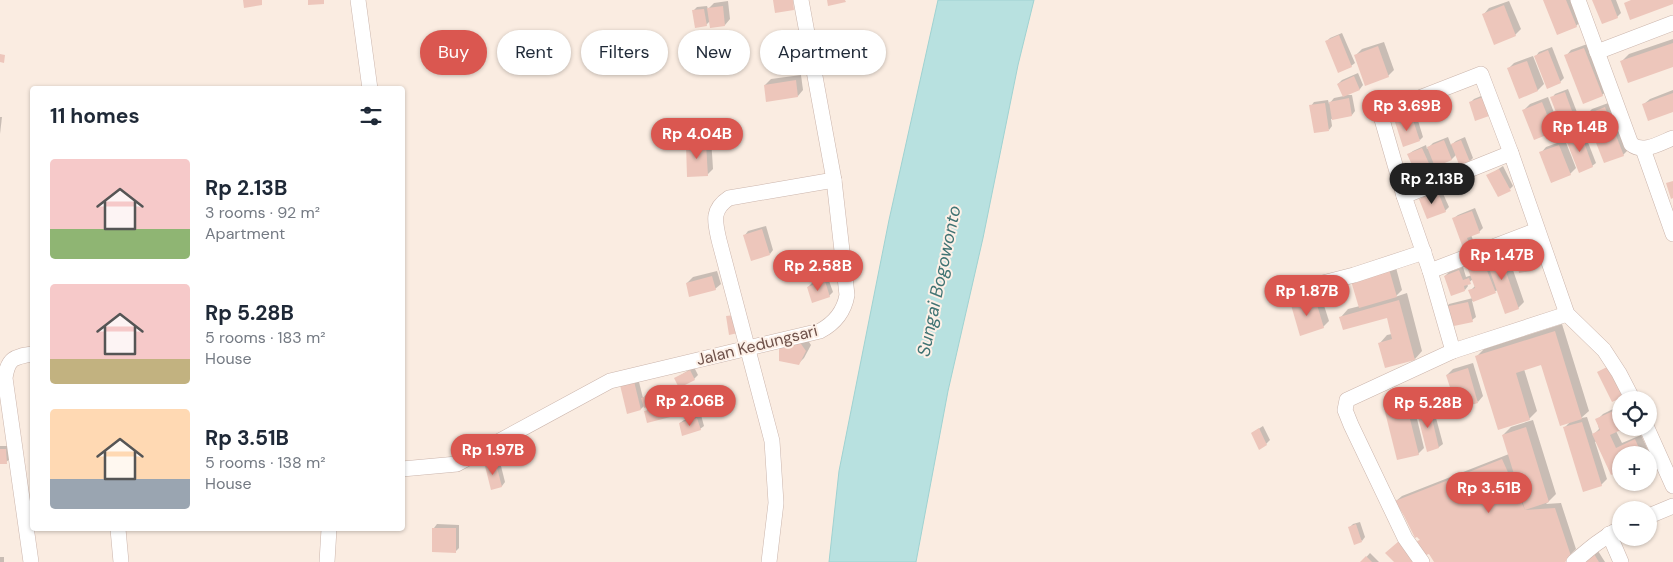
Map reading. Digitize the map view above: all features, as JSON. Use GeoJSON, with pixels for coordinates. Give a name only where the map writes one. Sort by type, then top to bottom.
{"type":"FeatureCollection","features":[{"type":"Feature","properties":{"kind":"street"},"geometry":{"type":"LineString","coordinates":[[358,0],[370,86]]}},
{"type":"Feature","properties":{"kind":"street","name":"Jalan Kedungsari"},"geometry":{"type":"LineString","coordinates":[[405,470],[457,464],[610,381],[820,331],[833,323],[839,316],[846,303],[847,295],[834,180],[801,0]]}},
{"type":"Feature","properties":{"kind":"street"},"geometry":{"type":"LineString","coordinates":[[1578,0],[1631,144],[1635,148],[1642,149],[1673,138]]}},
{"type":"Feature","properties":{"kind":"street"},"geometry":{"type":"LineString","coordinates":[[1597,52],[1673,24]]}},
{"type":"Feature","properties":{"kind":"street"},"geometry":{"type":"LineString","coordinates":[[1454,350],[1381,119],[1382,114],[1481,74],[1511,153],[1567,314],[1604,350],[1628,391]]}},
{"type":"Feature","properties":{"kind":"street"},"geometry":{"type":"LineString","coordinates":[[1642,149],[1673,234]]}},
{"type":"Feature","properties":{"kind":"street"},"geometry":{"type":"LineString","coordinates":[[1404,196],[1511,153]]}},
{"type":"Feature","properties":{"kind":"street"},"geometry":{"type":"LineString","coordinates":[[769,562],[776,503],[772,441],[719,240],[716,227],[717,211],[721,203],[729,198],[834,180]]}},
{"type":"Feature","properties":{"kind":"street"},"geometry":{"type":"LineString","coordinates":[[1430,270],[1537,230]]}},
{"type":"Feature","properties":{"kind":"street"},"geometry":{"type":"LineString","coordinates":[[1280,294],[1354,275],[1424,252]]}},
{"type":"Feature","properties":{"kind":"street"},"geometry":{"type":"LineString","coordinates":[[1422,562],[1397,523],[1351,426],[1345,410],[1347,400],[1352,396],[1454,350],[1567,314]]}},
{"type":"Feature","properties":{"kind":"street"},"geometry":{"type":"LineString","coordinates":[[30,354],[12,359],[8,364],[5,378],[31,562]]}},
{"type":"Feature","properties":{"kind":"street"},"geometry":{"type":"LineString","coordinates":[[1651,436],[1673,486]]}},
{"type":"Feature","properties":{"kind":"street"},"geometry":{"type":"LineString","coordinates":[[1657,513],[1673,506]]}},
{"type":"Feature","properties":{"kind":"street"},"geometry":{"type":"LineString","coordinates":[[118,531],[121,562]]}},
{"type":"Feature","properties":{"kind":"street"},"geometry":{"type":"LineString","coordinates":[[327,562],[329,531]]}},
{"type":"Feature","properties":{"kind":"street"},"geometry":{"type":"LineString","coordinates":[[1574,562],[1591,546],[1612,533]]}},
{"type":"Feature","properties":{"kind":"street"},"geometry":{"type":"LineString","coordinates":[[1618,546],[1621,562]]}},
{"type":"Feature","properties":{"kind":"water","name":"Sungai Bogowonto"},"geometry":{"type":"Polygon","coordinates":[[[938,0],[1034,0],[1018,65],[983,238],[948,391],[916,562],[829,562],[839,471],[889,220],[938,0]]]}},
{"type":"Feature","properties":{"kind":"building"},"geometry":{"type":"Polygon","coordinates":[[[243,0],[262,0],[262,5],[244,8],[243,0]]]}},
{"type":"Feature","properties":{"kind":"building"},"geometry":{"type":"Polygon","coordinates":[[[308,0],[324,0],[324,4],[308,5],[308,0]]]}},
{"type":"Feature","properties":{"kind":"building"},"geometry":{"type":"Polygon","coordinates":[[[773,0],[793,0],[794,10],[775,13],[773,0]]]}},
{"type":"Feature","properties":{"kind":"building"},"geometry":{"type":"Polygon","coordinates":[[[827,0],[845,0],[846,2],[828,6],[827,0]]]}},
{"type":"Feature","properties":{"kind":"building"},"geometry":{"type":"Polygon","coordinates":[[[1543,0],[1566,0],[1577,27],[1557,35],[1543,0]]]}},
{"type":"Feature","properties":{"kind":"building"},"geometry":{"type":"Polygon","coordinates":[[[1592,0],[1611,0],[1618,18],[1602,24],[1592,0]]]}},
{"type":"Feature","properties":{"kind":"building"},"geometry":{"type":"Polygon","coordinates":[[[1631,0],[1673,0],[1673,4],[1630,20],[1624,3],[1631,0]]]}},
{"type":"Feature","properties":{"kind":"building"},"geometry":{"type":"Polygon","coordinates":[[[1504,5],[1516,36],[1494,45],[1482,14],[1504,5]]]}},
{"type":"Feature","properties":{"kind":"building"},"geometry":{"type":"Polygon","coordinates":[[[723,6],[725,26],[710,28],[707,8],[723,6]]]}},
{"type":"Feature","properties":{"kind":"building"},"geometry":{"type":"Polygon","coordinates":[[[704,9],[707,26],[695,28],[692,10],[704,9]]]}},
{"type":"Feature","properties":{"kind":"building"},"geometry":{"type":"Polygon","coordinates":[[[1339,35],[1352,67],[1338,73],[1325,41],[1339,35]]]}},
{"type":"Feature","properties":{"kind":"building"},"geometry":{"type":"Polygon","coordinates":[[[1673,43],[1673,67],[1628,83],[1620,61],[1673,43]]]}},
{"type":"Feature","properties":{"kind":"building"},"geometry":{"type":"Polygon","coordinates":[[[1378,46],[1389,77],[1365,86],[1354,55],[1378,46]]]}},
{"type":"Feature","properties":{"kind":"building"},"geometry":{"type":"Polygon","coordinates":[[[1584,48],[1603,96],[1583,104],[1564,55],[1584,48]]]}},
{"type":"Feature","properties":{"kind":"building"},"geometry":{"type":"Polygon","coordinates":[[[1548,50],[1561,83],[1547,89],[1534,56],[1548,50]]]}},
{"type":"Feature","properties":{"kind":"building"},"geometry":{"type":"Polygon","coordinates":[[[0,54],[5,55],[4,63],[0,62],[0,54]]]}},
{"type":"Feature","properties":{"kind":"building"},"geometry":{"type":"Polygon","coordinates":[[[1527,61],[1538,91],[1519,99],[1507,68],[1527,61]]]}},
{"type":"Feature","properties":{"kind":"building"},"geometry":{"type":"Polygon","coordinates":[[[1354,76],[1360,90],[1343,97],[1337,84],[1354,76]]]}},
{"type":"Feature","properties":{"kind":"building"},"geometry":{"type":"Polygon","coordinates":[[[796,80],[798,97],[766,102],[764,85],[796,80]]]}},
{"type":"Feature","properties":{"kind":"building"},"geometry":{"type":"Polygon","coordinates":[[[1565,92],[1577,125],[1563,130],[1550,97],[1565,92]]]}},
{"type":"Feature","properties":{"kind":"building"},"geometry":{"type":"Polygon","coordinates":[[[1673,93],[1673,112],[1648,121],[1642,104],[1673,93]]]}},
{"type":"Feature","properties":{"kind":"building"},"geometry":{"type":"Polygon","coordinates":[[[1483,97],[1489,116],[1475,121],[1469,102],[1483,97]]]}},
{"type":"Feature","properties":{"kind":"building"},"geometry":{"type":"Polygon","coordinates":[[[1349,98],[1352,116],[1332,120],[1329,102],[1349,98]]]}},
{"type":"Feature","properties":{"kind":"building"},"geometry":{"type":"Polygon","coordinates":[[[1542,102],[1554,132],[1534,140],[1522,110],[1542,102]]]}},
{"type":"Feature","properties":{"kind":"building"},"geometry":{"type":"Polygon","coordinates":[[[1325,103],[1329,131],[1314,133],[1309,105],[1325,103]]]}},
{"type":"Feature","properties":{"kind":"building"},"geometry":{"type":"Polygon","coordinates":[[[1605,107],[1624,156],[1604,163],[1585,115],[1605,107]]]}},
{"type":"Feature","properties":{"kind":"building"},"geometry":{"type":"Polygon","coordinates":[[[1412,117],[1420,141],[1403,147],[1395,122],[1412,117]]]}},
{"type":"Feature","properties":{"kind":"building"},"geometry":{"type":"Polygon","coordinates":[[[700,121],[701,133],[686,135],[684,122],[700,121]]]}},
{"type":"Feature","properties":{"kind":"building"},"geometry":{"type":"Polygon","coordinates":[[[1581,134],[1593,167],[1579,173],[1566,140],[1581,134]]]}},
{"type":"Feature","properties":{"kind":"building"},"geometry":{"type":"Polygon","coordinates":[[[1444,140],[1452,160],[1435,167],[1427,147],[1444,140]]]}},
{"type":"Feature","properties":{"kind":"building"},"geometry":{"type":"Polygon","coordinates":[[[1461,140],[1470,162],[1460,167],[1451,144],[1461,140]]]}},
{"type":"Feature","properties":{"kind":"building"},"geometry":{"type":"Polygon","coordinates":[[[706,143],[708,176],[687,177],[686,144],[706,143]]]}},
{"type":"Feature","properties":{"kind":"building"},"geometry":{"type":"Polygon","coordinates":[[[1559,145],[1571,175],[1551,183],[1539,152],[1559,145]]]}},
{"type":"Feature","properties":{"kind":"building"},"geometry":{"type":"Polygon","coordinates":[[[1422,148],[1432,170],[1417,176],[1407,154],[1422,148]]]}},
{"type":"Feature","properties":{"kind":"building"},"geometry":{"type":"Polygon","coordinates":[[[1499,169],[1511,191],[1498,197],[1486,175],[1499,169]]]}},
{"type":"Feature","properties":{"kind":"building"},"geometry":{"type":"Polygon","coordinates":[[[1673,181],[1673,198],[1671,199],[1666,183],[1673,181]]]}},
{"type":"Feature","properties":{"kind":"building"},"geometry":{"type":"Polygon","coordinates":[[[1438,192],[1446,212],[1427,219],[1419,199],[1438,192]]]}},
{"type":"Feature","properties":{"kind":"building"},"geometry":{"type":"Polygon","coordinates":[[[1472,211],[1480,233],[1467,238],[1470,245],[1463,248],[1452,218],[1472,211]]]}},
{"type":"Feature","properties":{"kind":"building"},"geometry":{"type":"Polygon","coordinates":[[[762,229],[770,255],[751,261],[743,235],[762,229]]]}},
{"type":"Feature","properties":{"kind":"building"},"geometry":{"type":"Polygon","coordinates":[[[1526,242],[1531,271],[1519,273],[1514,244],[1526,242]]]}},
{"type":"Feature","properties":{"kind":"building"},"geometry":{"type":"Polygon","coordinates":[[[1498,249],[1519,309],[1505,314],[1484,254],[1498,249]]]}},
{"type":"Feature","properties":{"kind":"building"},"geometry":{"type":"Polygon","coordinates":[[[1482,258],[1496,293],[1473,302],[1468,290],[1475,288],[1466,264],[1482,258]]]}},
{"type":"Feature","properties":{"kind":"building"},"geometry":{"type":"Polygon","coordinates":[[[1389,269],[1397,297],[1359,308],[1351,281],[1389,269]]]}},
{"type":"Feature","properties":{"kind":"building"},"geometry":{"type":"Polygon","coordinates":[[[1459,270],[1463,280],[1469,278],[1471,284],[1464,286],[1465,291],[1451,296],[1444,276],[1459,270]]]}},
{"type":"Feature","properties":{"kind":"building"},"geometry":{"type":"Polygon","coordinates":[[[712,276],[716,290],[689,297],[686,283],[712,276]]]}},
{"type":"Feature","properties":{"kind":"building"},"geometry":{"type":"Polygon","coordinates":[[[825,281],[830,297],[812,303],[807,287],[825,281]]]}},
{"type":"Feature","properties":{"kind":"building"},"geometry":{"type":"Polygon","coordinates":[[[1315,298],[1324,328],[1300,336],[1291,305],[1315,298]]]}},
{"type":"Feature","properties":{"kind":"building"},"geometry":{"type":"Polygon","coordinates":[[[1399,300],[1415,360],[1385,368],[1378,343],[1392,339],[1387,318],[1343,330],[1339,317],[1399,300]]]}},
{"type":"Feature","properties":{"kind":"building"},"geometry":{"type":"Polygon","coordinates":[[[1468,302],[1473,322],[1449,327],[1444,307],[1468,302]]]}},
{"type":"Feature","properties":{"kind":"building"},"geometry":{"type":"Polygon","coordinates":[[[735,315],[738,333],[729,335],[726,316],[735,315]]]}},
{"type":"Feature","properties":{"kind":"building"},"geometry":{"type":"Polygon","coordinates":[[[1555,331],[1582,419],[1560,426],[1541,365],[1516,373],[1530,420],[1498,430],[1475,356],[1555,331]]]}},
{"type":"Feature","properties":{"kind":"building"},"geometry":{"type":"Polygon","coordinates":[[[799,341],[806,351],[799,365],[779,361],[779,348],[799,341]]]}},
{"type":"Feature","properties":{"kind":"building"},"geometry":{"type":"Polygon","coordinates":[[[1611,365],[1623,391],[1612,391],[1612,402],[1597,372],[1611,365]]]}},
{"type":"Feature","properties":{"kind":"building"},"geometry":{"type":"Polygon","coordinates":[[[1468,368],[1478,403],[1457,409],[1446,375],[1468,368]]]}},
{"type":"Feature","properties":{"kind":"building"},"geometry":{"type":"Polygon","coordinates":[[[690,370],[695,380],[679,388],[674,378],[690,370]]]}},
{"type":"Feature","properties":{"kind":"building"},"geometry":{"type":"Polygon","coordinates":[[[634,381],[641,410],[627,414],[620,385],[634,381]]]}},
{"type":"Feature","properties":{"kind":"building"},"geometry":{"type":"Polygon","coordinates":[[[673,388],[677,399],[663,403],[659,392],[673,388]]]}},
{"type":"Feature","properties":{"kind":"building"},"geometry":{"type":"Polygon","coordinates":[[[657,393],[660,403],[644,408],[641,398],[657,393]]]}},
{"type":"Feature","properties":{"kind":"building"},"geometry":{"type":"Polygon","coordinates":[[[1405,399],[1419,455],[1397,460],[1383,404],[1405,399]]]}},
{"type":"Feature","properties":{"kind":"building"},"geometry":{"type":"Polygon","coordinates":[[[679,403],[682,414],[647,423],[644,411],[679,403]]]}},
{"type":"Feature","properties":{"kind":"building"},"geometry":{"type":"Polygon","coordinates":[[[1429,406],[1439,448],[1427,452],[1416,409],[1429,406]]]}},
{"type":"Feature","properties":{"kind":"building"},"geometry":{"type":"Polygon","coordinates":[[[1612,412],[1612,434],[1610,435],[1615,446],[1612,446],[1611,475],[1592,434],[1600,430],[1595,419],[1612,412]]]}},
{"type":"Feature","properties":{"kind":"building"},"geometry":{"type":"Polygon","coordinates":[[[697,418],[701,430],[682,436],[679,423],[697,418]]]}},
{"type":"Feature","properties":{"kind":"building"},"geometry":{"type":"Polygon","coordinates":[[[1582,422],[1602,486],[1583,492],[1563,427],[1582,422]]]}},
{"type":"Feature","properties":{"kind":"building"},"geometry":{"type":"Polygon","coordinates":[[[1526,427],[1549,502],[1525,510],[1502,435],[1526,427]]]}},
{"type":"Feature","properties":{"kind":"building"},"geometry":{"type":"Polygon","coordinates":[[[1259,428],[1267,445],[1259,450],[1251,433],[1259,428]]]}},
{"type":"Feature","properties":{"kind":"building"},"geometry":{"type":"Polygon","coordinates":[[[1635,439],[1638,446],[1620,446],[1635,439]]]}},
{"type":"Feature","properties":{"kind":"building"},"geometry":{"type":"Polygon","coordinates":[[[0,449],[6,449],[7,464],[0,464],[0,449]]]}},
{"type":"Feature","properties":{"kind":"building"},"geometry":{"type":"Polygon","coordinates":[[[1502,459],[1525,510],[1555,508],[1571,556],[1565,562],[1434,562],[1429,554],[1423,556],[1417,541],[1420,540],[1417,537],[1415,538],[1395,501],[1502,459]]]}},
{"type":"Feature","properties":{"kind":"building"},"geometry":{"type":"Polygon","coordinates":[[[495,460],[502,487],[491,490],[485,466],[495,460]]]}},
{"type":"Feature","properties":{"kind":"building"},"geometry":{"type":"Polygon","coordinates":[[[1356,524],[1362,542],[1354,545],[1348,527],[1356,524]]]}},
{"type":"Feature","properties":{"kind":"building"},"geometry":{"type":"Polygon","coordinates":[[[432,528],[456,528],[456,553],[432,552],[432,528]]]}},
{"type":"Feature","properties":{"kind":"building"},"geometry":{"type":"Polygon","coordinates":[[[1399,541],[1417,562],[1394,562],[1385,553],[1399,541]]]}},
{"type":"Feature","properties":{"kind":"building"},"geometry":{"type":"Polygon","coordinates":[[[1594,554],[1599,562],[1584,562],[1594,554]]]}},
{"type":"Feature","properties":{"kind":"building"},"geometry":{"type":"Polygon","coordinates":[[[1366,556],[1372,562],[1360,562],[1366,556]]]}}]}
